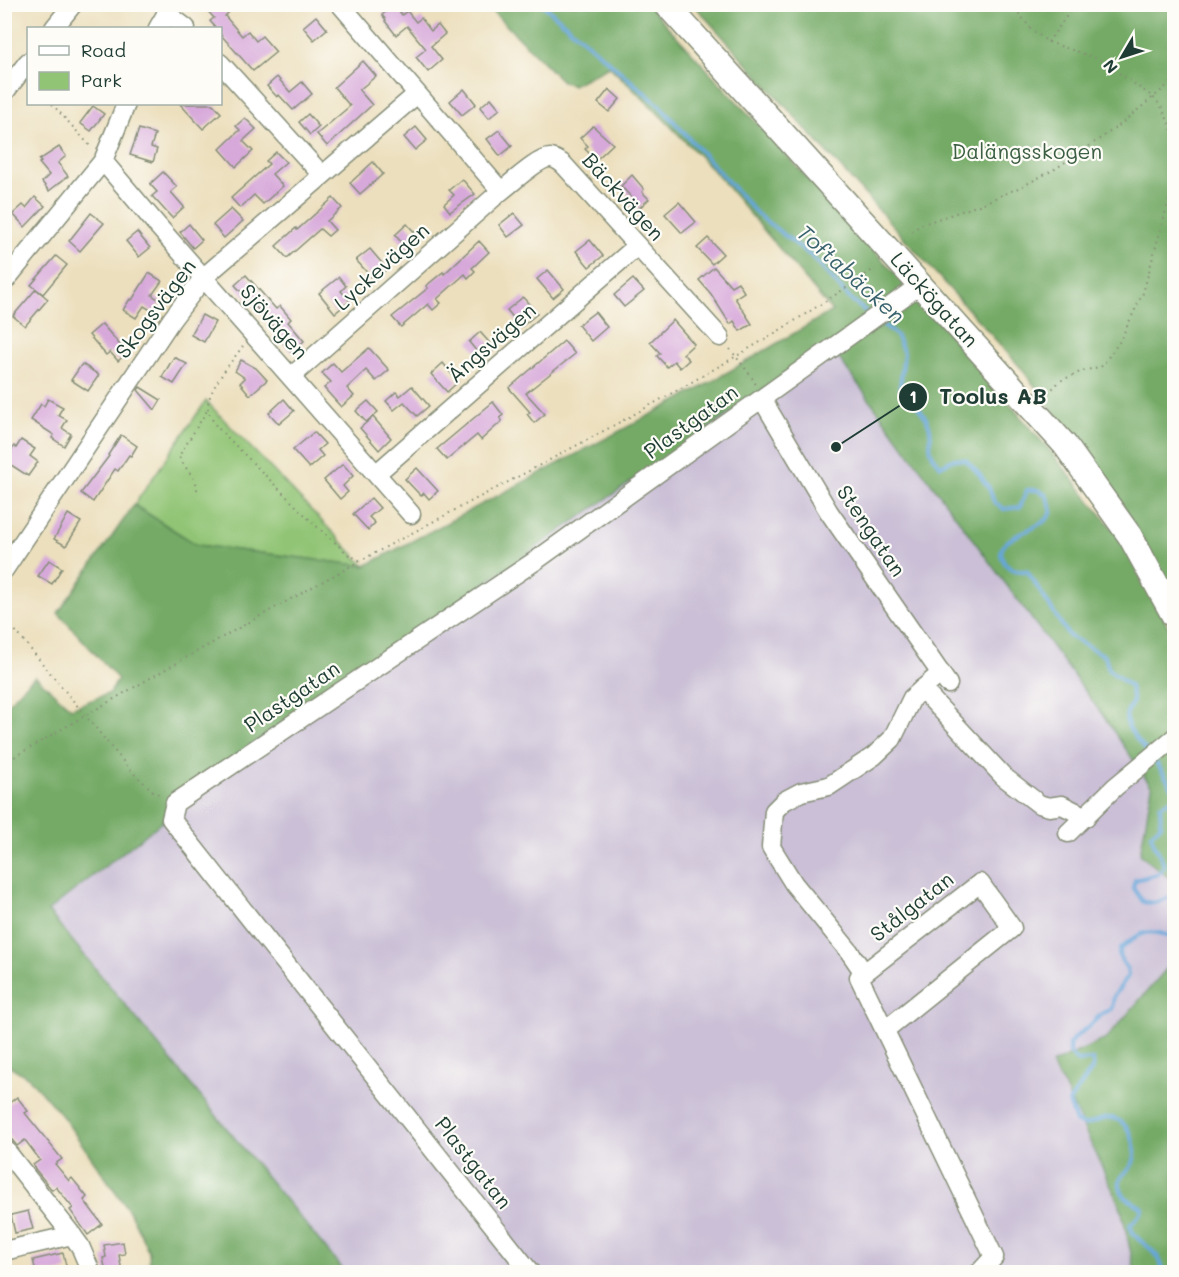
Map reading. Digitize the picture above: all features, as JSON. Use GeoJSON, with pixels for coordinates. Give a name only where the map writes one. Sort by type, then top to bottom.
{"type":"FeatureCollection","features":[{"type":"Feature","properties":{"kind":"main road","name":"Läckögatan"},"geometry":{"type":"LineString","coordinates":[[666,4],[1065,445],[1130,536],[1174,616]]}},
{"type":"Feature","properties":{"kind":"street"},"geometry":{"type":"LineString","coordinates":[[55,27],[73,4]]}},
{"type":"Feature","properties":{"kind":"street"},"geometry":{"type":"LineString","coordinates":[[340,4],[501,190]]}},
{"type":"Feature","properties":{"kind":"street"},"geometry":{"type":"LineString","coordinates":[[166,15],[184,27]]}},
{"type":"Feature","properties":{"kind":"street"},"geometry":{"type":"LineString","coordinates":[[4,93],[27,63]]}},
{"type":"Feature","properties":{"kind":"street"},"geometry":{"type":"LineString","coordinates":[[222,65],[322,175]]}},
{"type":"Feature","properties":{"kind":"street","name":"Skogsvägen"},"geometry":{"type":"LineString","coordinates":[[4,570],[161,335],[204,277],[417,94]]}},
{"type":"Feature","properties":{"kind":"street"},"geometry":{"type":"LineString","coordinates":[[4,282],[103,161],[126,105]]}},
{"type":"Feature","properties":{"kind":"street","name":"Bäckvägen"},"geometry":{"type":"LineString","coordinates":[[501,190],[545,159],[557,160],[563,164],[720,337]]}},
{"type":"Feature","properties":{"kind":"street","name":"Sjövägen"},"geometry":{"type":"LineString","coordinates":[[103,161],[411,514]]}},
{"type":"Feature","properties":{"kind":"street","name":"Lyckevägen"},"geometry":{"type":"LineString","coordinates":[[292,376],[501,190]]}},
{"type":"Feature","properties":{"kind":"street","name":"Ängsvägen"},"geometry":{"type":"LineString","coordinates":[[377,473],[637,246]]}},
{"type":"Feature","properties":{"kind":"street","name":"Plastgatan"},"geometry":{"type":"LineString","coordinates":[[530,1272],[171,819],[175,803],[538,559],[920,285]]}},
{"type":"Feature","properties":{"kind":"street","name":"Stengatan"},"geometry":{"type":"LineString","coordinates":[[762,399],[829,512],[944,678],[922,689]]}},
{"type":"Feature","properties":{"kind":"street"},"geometry":{"type":"LineString","coordinates":[[864,973],[849,951],[794,884],[771,847],[774,811],[784,801],[801,792],[829,786],[874,756],[892,739],[912,698],[922,689],[1005,777],[1040,804],[1048,807],[1062,805],[1086,817]]}},
{"type":"Feature","properties":{"kind":"street"},"geometry":{"type":"LineString","coordinates":[[1068,833],[1115,787],[1174,738]]}},
{"type":"Feature","properties":{"kind":"street","name":"Stålgatan"},"geometry":{"type":"LineString","coordinates":[[885,1030],[1012,928],[980,883],[859,977],[994,1257],[980,1272]]}},
{"type":"Feature","properties":{"kind":"street"},"geometry":{"type":"LineString","coordinates":[[4,1148],[80,1246],[91,1272]]}},
{"type":"Feature","properties":{"kind":"street"},"geometry":{"type":"LineString","coordinates":[[4,1251],[72,1235]]}},
{"type":"Feature","properties":{"kind":"path"},"geometry":{"type":"LineString","coordinates":[[1011,4],[1032,30],[1048,42],[1099,59],[1152,97],[1161,106],[1171,127],[1174,140]]}},
{"type":"Feature","properties":{"kind":"path"},"geometry":{"type":"LineString","coordinates":[[1048,42],[1071,10],[1072,4]]}},
{"type":"Feature","properties":{"kind":"path"},"geometry":{"type":"LineString","coordinates":[[912,232],[920,225],[979,205],[1023,186],[1055,168],[1117,127],[1174,80]]}},
{"type":"Feature","properties":{"kind":"path"},"geometry":{"type":"LineString","coordinates":[[53,105],[103,161]]}},
{"type":"Feature","properties":{"kind":"path"},"geometry":{"type":"LineString","coordinates":[[1032,408],[1060,381],[1102,366],[1120,341],[1143,293],[1174,181]]}},
{"type":"Feature","properties":{"kind":"path"},"geometry":{"type":"LineString","coordinates":[[4,763],[361,561],[673,393],[832,297],[873,269]]}},
{"type":"Feature","properties":{"kind":"path"},"geometry":{"type":"LineString","coordinates":[[197,490],[196,481],[183,466],[179,456],[208,409],[215,386],[252,333]]}},
{"type":"Feature","properties":{"kind":"path"},"geometry":{"type":"LineString","coordinates":[[720,337],[752,376],[762,399]]}},
{"type":"Feature","properties":{"kind":"path"},"geometry":{"type":"LineString","coordinates":[[208,409],[224,436],[313,523],[349,555],[361,561]]}},
{"type":"Feature","properties":{"kind":"path"},"geometry":{"type":"LineString","coordinates":[[4,618],[132,772],[153,791],[175,803]]}},
{"type":"Feature","properties":{"kind":"shaded area"},"geometry":{"type":"Polygon","coordinates":[[[829,344],[1099,710],[1152,787],[1140,854],[1174,882],[1174,960],[1106,1039],[1051,1064],[1064,1086],[1121,1208],[1135,1272],[345,1272],[48,911],[163,821],[173,799],[829,344]]]}},
{"type":"Feature","properties":{"kind":"green space"},"geometry":{"type":"Polygon","coordinates":[[[486,5],[648,5],[924,305],[1051,452],[1128,548],[1174,638],[1174,882],[1140,854],[1152,787],[1099,710],[829,345],[173,799],[163,821],[48,911],[345,1272],[150,1272],[149,1252],[129,1211],[63,1117],[29,1078],[5,1063],[5,706],[35,676],[71,708],[110,693],[118,679],[58,613],[134,505],[197,545],[365,566],[699,389],[832,311],[714,171],[609,66],[573,85],[563,82],[486,5]]]}},
{"type":"Feature","properties":{"kind":"green space","name":"Dalängsskogen"},"geometry":{"type":"Polygon","coordinates":[[[694,5],[1174,5],[1174,593],[1113,489],[1021,368],[694,5]]]}},
{"type":"Feature","properties":{"kind":"green space"},"geometry":{"type":"Polygon","coordinates":[[[206,401],[365,566],[197,545],[134,505],[206,401]]]}},
{"type":"Feature","properties":{"kind":"green space"},"geometry":{"type":"Polygon","coordinates":[[[1174,960],[1174,1272],[1135,1272],[1121,1208],[1064,1086],[1051,1064],[1106,1039],[1174,960]]]}},
{"type":"Feature","properties":{"kind":"building"},"geometry":{"type":"Polygon","coordinates":[[[212,4],[222,4],[229,12],[225,16],[242,36],[248,31],[256,41],[262,36],[276,52],[253,71],[222,36],[222,27],[215,27],[210,21],[214,18],[206,9],[212,4]]]}},
{"type":"Feature","properties":{"kind":"building"},"geometry":{"type":"Polygon","coordinates":[[[394,5],[402,15],[407,11],[416,22],[421,18],[431,31],[438,25],[445,34],[431,46],[442,60],[428,72],[416,57],[426,49],[407,26],[396,35],[385,21],[382,15],[394,5]]]}},
{"type":"Feature","properties":{"kind":"building"},"geometry":{"type":"Polygon","coordinates":[[[316,16],[327,29],[314,40],[303,27],[316,16]]]}},
{"type":"Feature","properties":{"kind":"building"},"geometry":{"type":"Polygon","coordinates":[[[363,61],[376,76],[359,90],[372,105],[327,146],[317,134],[350,106],[334,87],[363,61]]]}},
{"type":"Feature","properties":{"kind":"building"},"geometry":{"type":"Polygon","coordinates":[[[277,77],[290,92],[302,82],[312,94],[293,110],[267,86],[277,77]]]}},
{"type":"Feature","properties":{"kind":"building"},"geometry":{"type":"Polygon","coordinates":[[[464,89],[476,104],[462,115],[450,101],[464,89]]]}},
{"type":"Feature","properties":{"kind":"building"},"geometry":{"type":"Polygon","coordinates":[[[609,89],[620,99],[609,112],[598,103],[609,89]]]}},
{"type":"Feature","properties":{"kind":"building"},"geometry":{"type":"Polygon","coordinates":[[[491,98],[500,109],[489,118],[480,107],[491,98]]]}},
{"type":"Feature","properties":{"kind":"building"},"geometry":{"type":"Polygon","coordinates":[[[181,105],[214,105],[221,113],[203,129],[181,105]]]}},
{"type":"Feature","properties":{"kind":"building"},"geometry":{"type":"Polygon","coordinates":[[[93,106],[104,114],[91,131],[80,123],[93,106]]]}},
{"type":"Feature","properties":{"kind":"building"},"geometry":{"type":"Polygon","coordinates":[[[308,114],[319,127],[310,135],[299,122],[308,114]]]}},
{"type":"Feature","properties":{"kind":"building"},"geometry":{"type":"Polygon","coordinates":[[[245,118],[256,129],[243,141],[253,151],[236,167],[220,149],[240,130],[236,126],[245,118]]]}},
{"type":"Feature","properties":{"kind":"building"},"geometry":{"type":"Polygon","coordinates":[[[593,126],[613,144],[596,160],[585,149],[588,146],[580,138],[593,126]]]}},
{"type":"Feature","properties":{"kind":"building"},"geometry":{"type":"Polygon","coordinates":[[[416,127],[427,140],[415,150],[404,137],[416,127]]]}},
{"type":"Feature","properties":{"kind":"building"},"geometry":{"type":"Polygon","coordinates":[[[139,129],[155,134],[151,147],[157,149],[153,162],[130,155],[139,129]]]}},
{"type":"Feature","properties":{"kind":"building"},"geometry":{"type":"Polygon","coordinates":[[[499,130],[512,146],[500,156],[487,139],[499,130]]]}},
{"type":"Feature","properties":{"kind":"building"},"geometry":{"type":"Polygon","coordinates":[[[59,147],[66,156],[58,163],[68,176],[49,191],[42,182],[49,175],[39,160],[59,147]]]}},
{"type":"Feature","properties":{"kind":"building"},"geometry":{"type":"Polygon","coordinates":[[[276,152],[286,162],[272,174],[283,186],[263,204],[254,195],[240,208],[231,198],[269,164],[266,161],[276,152]]]}},
{"type":"Feature","properties":{"kind":"building"},"geometry":{"type":"Polygon","coordinates":[[[373,162],[383,174],[360,194],[350,183],[373,162]]]}},
{"type":"Feature","properties":{"kind":"building"},"geometry":{"type":"Polygon","coordinates":[[[163,172],[177,187],[171,192],[184,207],[172,218],[152,196],[157,192],[150,184],[163,172]]]}},
{"type":"Feature","properties":{"kind":"building"},"geometry":{"type":"Polygon","coordinates":[[[632,175],[649,199],[636,211],[628,202],[632,198],[621,186],[632,175]]]}},
{"type":"Feature","properties":{"kind":"building"},"geometry":{"type":"Polygon","coordinates":[[[462,179],[475,194],[450,212],[444,204],[454,195],[449,190],[462,179]]]}},
{"type":"Feature","properties":{"kind":"building"},"geometry":{"type":"Polygon","coordinates":[[[35,197],[45,206],[25,227],[13,214],[23,205],[26,208],[35,197]]]}},
{"type":"Feature","properties":{"kind":"building"},"geometry":{"type":"Polygon","coordinates":[[[333,198],[342,208],[327,221],[335,230],[328,236],[320,229],[287,258],[276,246],[333,198]]]}},
{"type":"Feature","properties":{"kind":"building"},"geometry":{"type":"Polygon","coordinates":[[[679,202],[696,222],[682,233],[665,214],[679,202]]]}},
{"type":"Feature","properties":{"kind":"building"},"geometry":{"type":"Polygon","coordinates":[[[231,209],[243,221],[224,238],[213,225],[231,209]]]}},
{"type":"Feature","properties":{"kind":"building"},"geometry":{"type":"Polygon","coordinates":[[[91,213],[104,223],[80,251],[69,241],[91,213]]]}},
{"type":"Feature","properties":{"kind":"building"},"geometry":{"type":"Polygon","coordinates":[[[514,213],[524,225],[508,237],[499,225],[514,213]]]}},
{"type":"Feature","properties":{"kind":"building"},"geometry":{"type":"Polygon","coordinates":[[[189,224],[202,240],[193,248],[180,232],[189,224]]]}},
{"type":"Feature","properties":{"kind":"building"},"geometry":{"type":"Polygon","coordinates":[[[407,224],[421,239],[408,250],[395,235],[407,224]]]}},
{"type":"Feature","properties":{"kind":"building"},"geometry":{"type":"Polygon","coordinates":[[[137,232],[150,248],[139,257],[126,241],[137,232]]]}},
{"type":"Feature","properties":{"kind":"building"},"geometry":{"type":"Polygon","coordinates":[[[708,238],[723,254],[712,264],[697,248],[708,238]]]}},
{"type":"Feature","properties":{"kind":"building"},"geometry":{"type":"Polygon","coordinates":[[[590,240],[603,256],[589,267],[576,251],[590,240]]]}},
{"type":"Feature","properties":{"kind":"building"},"geometry":{"type":"Polygon","coordinates":[[[479,241],[489,252],[472,268],[475,271],[468,278],[465,274],[437,299],[441,303],[433,310],[428,304],[401,327],[392,317],[428,288],[426,286],[443,272],[444,274],[479,241]]]}},
{"type":"Feature","properties":{"kind":"building"},"geometry":{"type":"Polygon","coordinates":[[[370,249],[387,269],[374,280],[356,260],[370,249]]]}},
{"type":"Feature","properties":{"kind":"building"},"geometry":{"type":"Polygon","coordinates":[[[56,256],[67,265],[43,294],[31,285],[56,256]]]}},
{"type":"Feature","properties":{"kind":"building"},"geometry":{"type":"Polygon","coordinates":[[[714,267],[731,286],[738,282],[744,292],[735,298],[752,324],[740,331],[734,321],[730,324],[699,280],[714,267]]]}},
{"type":"Feature","properties":{"kind":"building"},"geometry":{"type":"Polygon","coordinates":[[[548,270],[564,289],[553,298],[537,279],[548,270]]]}},
{"type":"Feature","properties":{"kind":"building"},"geometry":{"type":"Polygon","coordinates":[[[149,273],[162,281],[152,295],[161,301],[154,312],[144,306],[136,318],[123,310],[149,273]]]}},
{"type":"Feature","properties":{"kind":"building"},"geometry":{"type":"Polygon","coordinates":[[[246,275],[276,309],[280,306],[291,319],[288,322],[304,341],[291,352],[275,333],[278,331],[235,285],[246,275]]]}},
{"type":"Feature","properties":{"kind":"building"},"geometry":{"type":"Polygon","coordinates":[[[339,277],[346,286],[341,291],[350,301],[335,313],[319,293],[339,277]]]}},
{"type":"Feature","properties":{"kind":"building"},"geometry":{"type":"Polygon","coordinates":[[[633,279],[644,291],[624,307],[614,295],[633,279]]]}},
{"type":"Feature","properties":{"kind":"building"},"geometry":{"type":"Polygon","coordinates":[[[36,289],[48,299],[25,326],[13,316],[36,289]]]}},
{"type":"Feature","properties":{"kind":"building"},"geometry":{"type":"Polygon","coordinates":[[[523,297],[537,314],[521,327],[507,310],[523,297]]]}},
{"type":"Feature","properties":{"kind":"building"},"geometry":{"type":"Polygon","coordinates":[[[595,312],[607,327],[591,341],[578,325],[595,312]]]}},
{"type":"Feature","properties":{"kind":"building"},"geometry":{"type":"Polygon","coordinates":[[[202,315],[215,322],[204,342],[191,335],[202,315]]]}},
{"type":"Feature","properties":{"kind":"building"},"geometry":{"type":"Polygon","coordinates":[[[673,320],[694,344],[683,354],[689,360],[680,368],[674,361],[667,367],[657,356],[660,353],[650,342],[673,320]]]}},
{"type":"Feature","properties":{"kind":"building"},"geometry":{"type":"Polygon","coordinates":[[[102,324],[127,353],[118,361],[110,352],[106,355],[89,335],[102,324]]]}},
{"type":"Feature","properties":{"kind":"building"},"geometry":{"type":"Polygon","coordinates":[[[480,332],[495,349],[483,359],[469,342],[480,332]]]}},
{"type":"Feature","properties":{"kind":"building"},"geometry":{"type":"Polygon","coordinates":[[[564,341],[575,354],[526,393],[545,414],[534,423],[527,414],[530,412],[509,388],[564,341]]]}},
{"type":"Feature","properties":{"kind":"building"},"geometry":{"type":"Polygon","coordinates":[[[369,348],[389,370],[376,381],[366,370],[347,388],[354,396],[341,407],[324,388],[331,382],[322,373],[333,363],[341,372],[369,348]]]}},
{"type":"Feature","properties":{"kind":"building"},"geometry":{"type":"Polygon","coordinates":[[[174,357],[187,364],[174,384],[162,377],[174,357]]]}},
{"type":"Feature","properties":{"kind":"building"},"geometry":{"type":"Polygon","coordinates":[[[241,360],[256,368],[267,380],[250,395],[240,383],[245,378],[235,371],[241,360]]]}},
{"type":"Feature","properties":{"kind":"building"},"geometry":{"type":"Polygon","coordinates":[[[443,363],[458,382],[447,392],[431,374],[443,363]]]}},
{"type":"Feature","properties":{"kind":"building"},"geometry":{"type":"Polygon","coordinates":[[[82,364],[99,375],[88,391],[71,380],[82,364]]]}},
{"type":"Feature","properties":{"kind":"building"},"geometry":{"type":"Polygon","coordinates":[[[412,386],[429,406],[417,416],[404,402],[394,410],[386,401],[396,392],[400,396],[412,386]]]}},
{"type":"Feature","properties":{"kind":"building"},"geometry":{"type":"Polygon","coordinates":[[[140,387],[161,400],[155,410],[138,390],[140,387]]]}},
{"type":"Feature","properties":{"kind":"building"},"geometry":{"type":"Polygon","coordinates":[[[48,399],[63,407],[58,415],[67,420],[62,428],[71,434],[64,446],[52,438],[54,435],[31,420],[41,404],[44,406],[48,399]]]}},
{"type":"Feature","properties":{"kind":"building"},"geometry":{"type":"Polygon","coordinates":[[[284,399],[294,411],[279,424],[269,413],[284,399]]]}},
{"type":"Feature","properties":{"kind":"building"},"geometry":{"type":"Polygon","coordinates":[[[368,401],[378,412],[366,422],[356,411],[368,401]]]}},
{"type":"Feature","properties":{"kind":"building"},"geometry":{"type":"Polygon","coordinates":[[[493,402],[503,415],[500,418],[502,421],[481,440],[477,435],[447,460],[437,449],[493,402]]]}},
{"type":"Feature","properties":{"kind":"building"},"geometry":{"type":"Polygon","coordinates":[[[373,417],[391,438],[379,450],[360,428],[373,417]]]}},
{"type":"Feature","properties":{"kind":"building"},"geometry":{"type":"Polygon","coordinates":[[[314,432],[325,444],[318,450],[323,456],[309,468],[293,450],[314,432]]]}},
{"type":"Feature","properties":{"kind":"building"},"geometry":{"type":"Polygon","coordinates":[[[121,435],[137,446],[118,471],[115,469],[93,502],[81,493],[109,456],[121,435]]]}},
{"type":"Feature","properties":{"kind":"building"},"geometry":{"type":"Polygon","coordinates":[[[21,440],[35,449],[30,456],[38,462],[28,476],[5,461],[14,446],[16,448],[21,440]]]}},
{"type":"Feature","properties":{"kind":"building"},"geometry":{"type":"Polygon","coordinates":[[[343,464],[353,476],[343,486],[348,492],[340,499],[324,480],[343,464]]]}},
{"type":"Feature","properties":{"kind":"building"},"geometry":{"type":"Polygon","coordinates":[[[417,468],[438,491],[429,499],[424,493],[421,496],[405,479],[417,468]]]}},
{"type":"Feature","properties":{"kind":"building"},"geometry":{"type":"Polygon","coordinates":[[[371,498],[380,508],[369,517],[375,523],[368,530],[353,514],[371,498]]]}},
{"type":"Feature","properties":{"kind":"building"},"geometry":{"type":"Polygon","coordinates":[[[68,514],[81,522],[66,546],[54,539],[68,514]]]}},
{"type":"Feature","properties":{"kind":"building"},"geometry":{"type":"Polygon","coordinates":[[[49,560],[62,568],[52,584],[38,576],[49,560]]]}},
{"type":"Feature","properties":{"kind":"building"},"geometry":{"type":"Polygon","coordinates":[[[17,1097],[28,1111],[25,1113],[62,1159],[55,1164],[69,1181],[72,1178],[80,1188],[87,1197],[84,1200],[102,1224],[88,1235],[70,1210],[73,1208],[56,1187],[52,1190],[35,1169],[33,1165],[40,1160],[25,1140],[17,1146],[4,1130],[4,1107],[17,1097]]]}},
{"type":"Feature","properties":{"kind":"building"},"geometry":{"type":"Polygon","coordinates":[[[28,1211],[33,1229],[15,1233],[11,1215],[28,1211]]]}},
{"type":"Feature","properties":{"kind":"building"},"geometry":{"type":"Polygon","coordinates":[[[123,1242],[125,1254],[119,1255],[122,1272],[106,1272],[103,1258],[106,1257],[104,1245],[123,1242]]]}},
{"type":"Feature","properties":{"kind":"building"},"geometry":{"type":"Polygon","coordinates":[[[63,1253],[67,1270],[36,1272],[33,1260],[63,1253]]]}},
{"type":"Feature","properties":{"kind":"waterway","name":"Toftabäcken"},"geometry":{"type":"LineString","coordinates":[[542,4],[660,106],[758,215],[810,255],[852,301],[869,314]]}},
{"type":"Feature","properties":{"kind":"waterway","name":"Toftabäcken"},"geometry":{"type":"LineString","coordinates":[[880,322],[896,335],[904,353],[900,387],[927,420],[930,431],[930,449],[941,466],[954,459],[966,460],[989,488],[994,502],[1004,509],[1020,507],[1027,490],[1038,490],[1046,495],[1052,511],[1048,518],[1009,540],[1001,552],[1003,560],[1013,570],[1027,571],[1069,636],[1105,656],[1109,670],[1130,686],[1133,702],[1128,709],[1127,723],[1129,729],[1148,753]]}},
{"type":"Feature","properties":{"kind":"waterway","name":"Toftabäcken"},"geometry":{"type":"LineString","coordinates":[[1155,761],[1174,790]]}},
{"type":"Feature","properties":{"kind":"waterway","name":"Toftabäcken"},"geometry":{"type":"LineString","coordinates":[[1174,798],[1160,806],[1161,825],[1151,834],[1164,867],[1158,874],[1135,880],[1133,887],[1143,902],[1154,903],[1170,897],[1174,899]]}},
{"type":"Feature","properties":{"kind":"waterway","name":"Toftabäcken"},"geometry":{"type":"LineString","coordinates":[[1164,1272],[1156,1254],[1135,1235],[1130,1225],[1140,1215],[1143,1208],[1128,1199],[1121,1190],[1122,1176],[1135,1157],[1131,1135],[1123,1123],[1111,1118],[1084,1125],[1076,1122],[1069,1102],[1093,1068],[1093,1060],[1077,1061],[1070,1053],[1069,1044],[1100,1016],[1112,1009],[1114,996],[1128,976],[1127,969],[1119,956],[1120,949],[1145,933],[1151,932],[1174,937]]}},
{"type":"Feature","properties":{"kind":"place","name":"Toolus AB"},"geometry":{"type":"Point","coordinates":[836,447]}}]}
